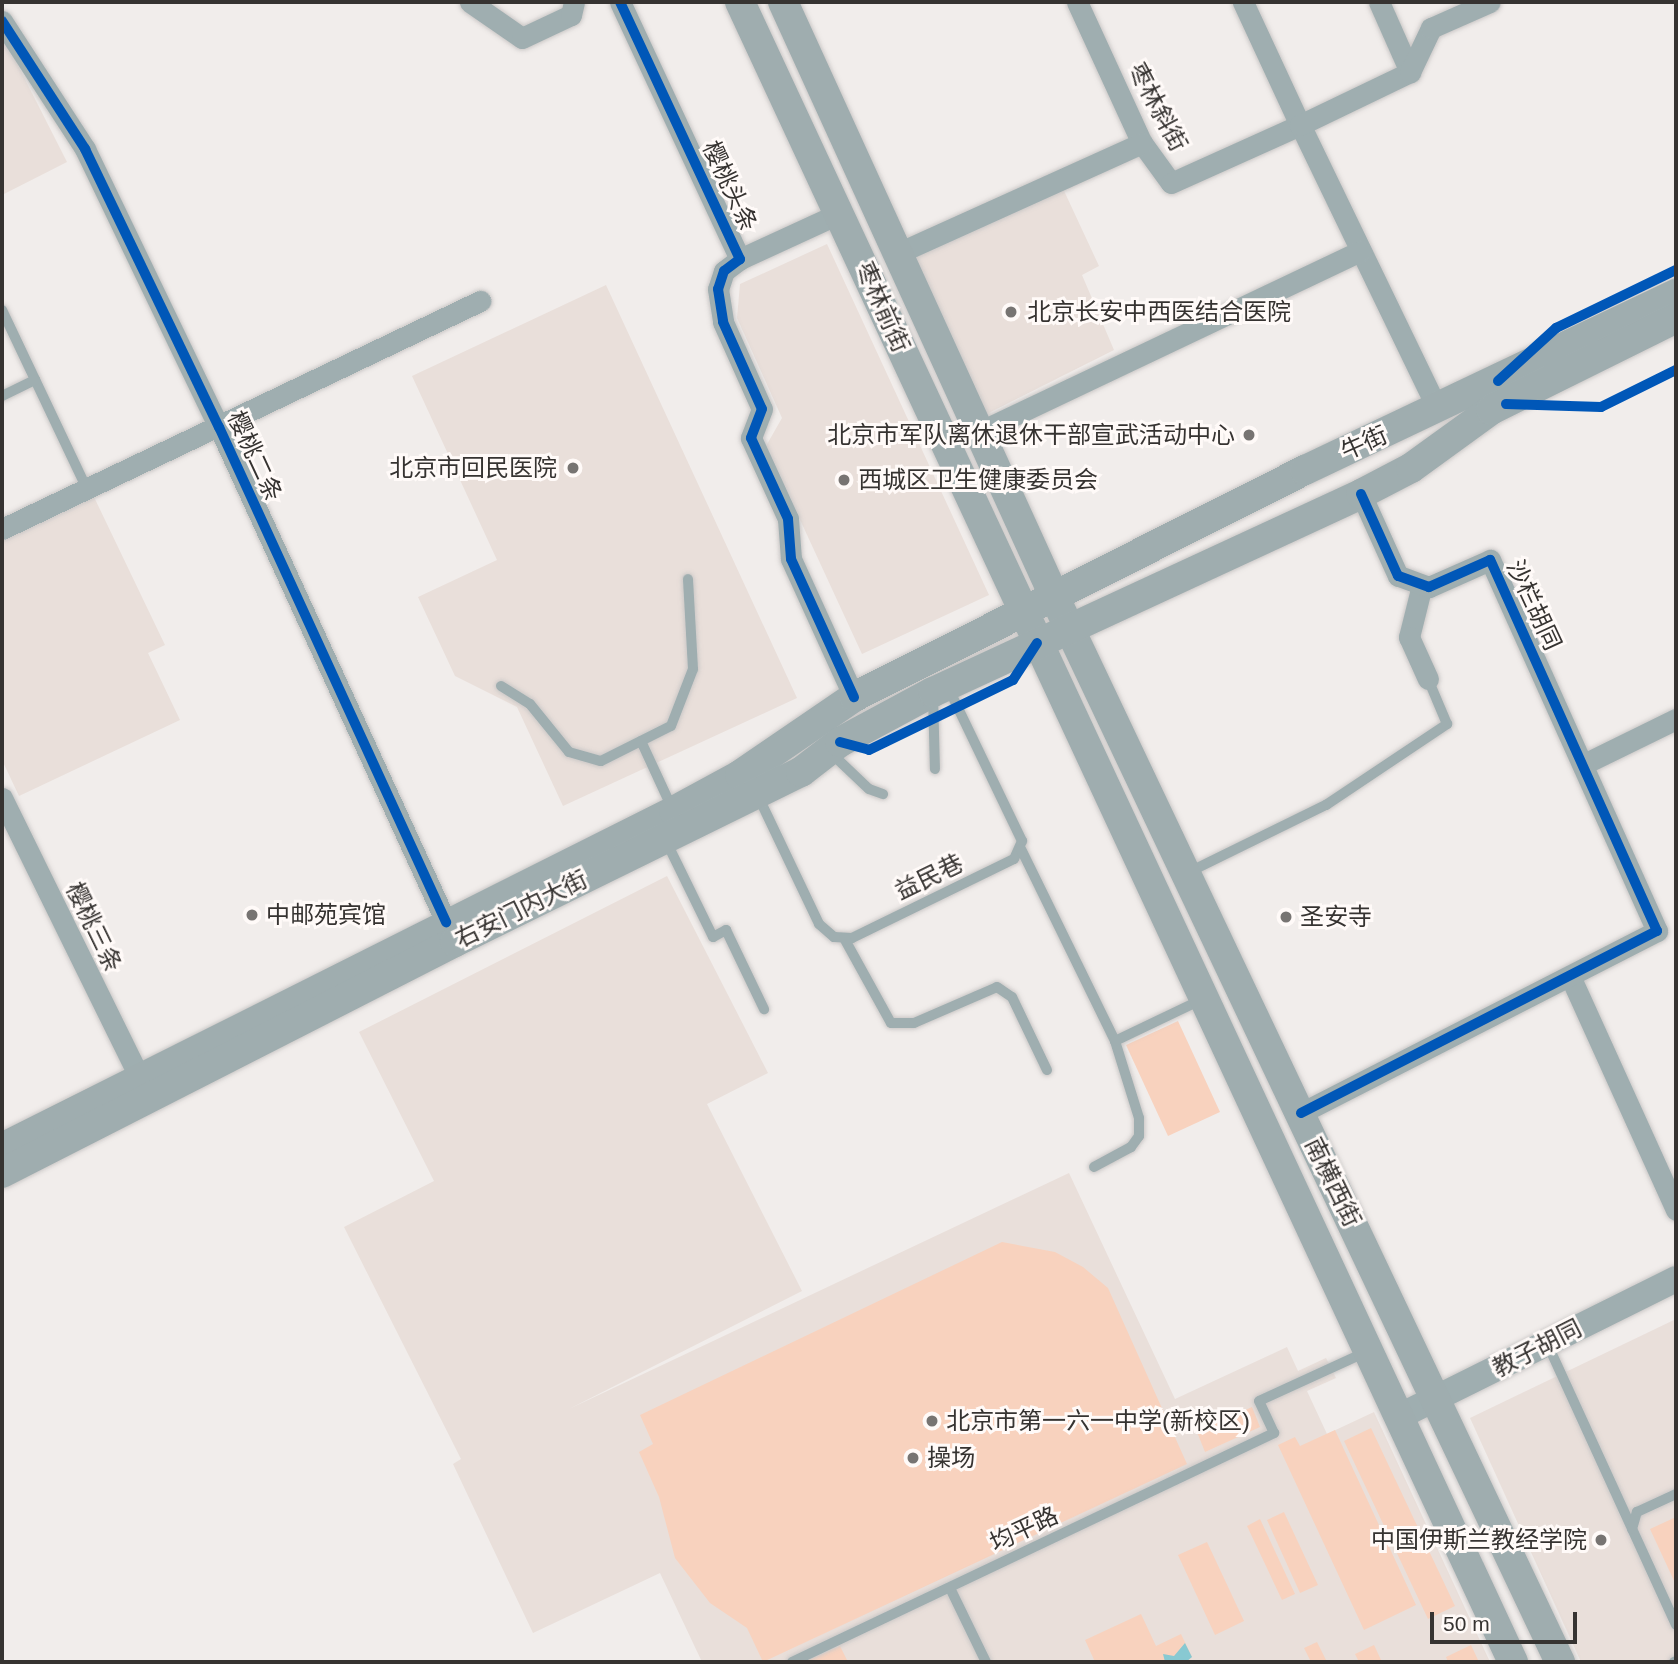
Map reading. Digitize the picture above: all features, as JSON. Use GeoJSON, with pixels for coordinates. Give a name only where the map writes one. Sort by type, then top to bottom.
{"type":"FeatureCollection","features":[{"type":"Feature","properties":{"kind":"main road","name":"枣林前街"},"geometry":{"type":"LineString","coordinates":[[740,2],[841,213],[1037,643]]}},
{"type":"Feature","properties":{"kind":"main road","name":"枣林前街"},"geometry":{"type":"LineString","coordinates":[[783,2],[896,254],[1069,627]]}},
{"type":"Feature","properties":{"kind":"main road","name":"牛街"},"geometry":{"type":"LineString","coordinates":[[1023,615],[1305,470],[1438,410],[1676,294]]}},
{"type":"Feature","properties":{"kind":"main road","name":"牛街"},"geometry":{"type":"LineString","coordinates":[[1037,643],[1361,494],[1411,468],[1491,410],[1676,318]]}},
{"type":"Feature","properties":{"kind":"main road","name":"右安门内大街"},"geometry":{"type":"LineString","coordinates":[[669,825],[853,697],[1023,615]]}},
{"type":"Feature","properties":{"kind":"main road","name":"南横西街"},"geometry":{"type":"LineString","coordinates":[[1069,627],[1560,1662]]}},
{"type":"Feature","properties":{"kind":"main road","name":"右安门内大街"},"geometry":{"type":"LineString","coordinates":[[2,1174],[145,1088],[450,932],[669,825],[757,794],[800,772],[829,751],[940,688],[1037,643]]}},
{"type":"Feature","properties":{"kind":"main road","name":"南横西街"},"geometry":{"type":"LineString","coordinates":[[1037,643],[1201,1000],[1513,1662]]}},
{"type":"Feature","properties":{"kind":"main road","name":"右安门内大街"},"geometry":{"type":"LineString","coordinates":[[2,1147],[145,1088]]}},
{"type":"Feature","properties":{"kind":"street"},"geometry":{"type":"LineString","coordinates":[[470,2],[522,38],[571,15],[574,2]]}},
{"type":"Feature","properties":{"kind":"street","name":"樱桃头条"},"geometry":{"type":"LineString","coordinates":[[620,2],[740,259],[724,271],[718,289],[723,322],[762,409],[751,438],[788,519],[791,559],[853,697]]}},
{"type":"Feature","properties":{"kind":"street","name":"枣林斜街"},"geometry":{"type":"LineString","coordinates":[[1077,2],[1142,143],[1171,183],[1300,125]]}},
{"type":"Feature","properties":{"kind":"street"},"geometry":{"type":"LineString","coordinates":[[1243,2],[1438,410]]}},
{"type":"Feature","properties":{"kind":"street"},"geometry":{"type":"LineString","coordinates":[[1380,2],[1410,72]]}},
{"type":"Feature","properties":{"kind":"street"},"geometry":{"type":"LineString","coordinates":[[1300,125],[1410,72],[1431,28],[1490,2]]}},
{"type":"Feature","properties":{"kind":"street","name":"樱桃二条"},"geometry":{"type":"LineString","coordinates":[[2,21],[85,149],[219,427],[450,932]]}},
{"type":"Feature","properties":{"kind":"street"},"geometry":{"type":"LineString","coordinates":[[896,254],[1142,143]]}},
{"type":"Feature","properties":{"kind":"street"},"geometry":{"type":"LineString","coordinates":[[740,259],[841,213]]}},
{"type":"Feature","properties":{"kind":"street"},"geometry":{"type":"LineString","coordinates":[[979,432],[1360,251]]}},
{"type":"Feature","properties":{"kind":"street"},"geometry":{"type":"LineString","coordinates":[[2,529],[480,301]]}},
{"type":"Feature","properties":{"kind":"street"},"geometry":{"type":"LineString","coordinates":[[1361,494],[1398,576],[1422,584],[1409,637],[1428,679]]}},
{"type":"Feature","properties":{"kind":"street","name":"沙栏胡同"},"geometry":{"type":"LineString","coordinates":[[1422,584],[1429,587],[1490,559],[1584,764]]}},
{"type":"Feature","properties":{"kind":"street"},"geometry":{"type":"LineString","coordinates":[[1301,1114],[1657,931],[1584,764],[1676,719]]}},
{"type":"Feature","properties":{"kind":"street","name":"樱桃三条"},"geometry":{"type":"LineString","coordinates":[[3,803],[145,1088]]}},
{"type":"Feature","properties":{"kind":"street"},"geometry":{"type":"LineString","coordinates":[[1570,976],[1676,1210]]}},
{"type":"Feature","properties":{"kind":"street","name":"教子胡同"},"geometry":{"type":"LineString","coordinates":[[1398,1417],[1676,1279]]}},
{"type":"Feature","properties":{"kind":"lane"},"geometry":{"type":"LineString","coordinates":[[2,310],[87,489]]}},
{"type":"Feature","properties":{"kind":"lane"},"geometry":{"type":"LineString","coordinates":[[2,396],[35,380]]}},
{"type":"Feature","properties":{"kind":"lane"},"geometry":{"type":"LineString","coordinates":[[501,686],[530,704],[569,752],[601,761],[671,726],[693,669],[688,579]]}},
{"type":"Feature","properties":{"kind":"lane"},"geometry":{"type":"LineString","coordinates":[[1187,873],[1326,805],[1447,724],[1428,679]]}},
{"type":"Feature","properties":{"kind":"lane"},"geometry":{"type":"LineString","coordinates":[[935,769],[940,688]]}},
{"type":"Feature","properties":{"kind":"lane"},"geometry":{"type":"LineString","coordinates":[[940,688],[1022,841],[1021,849],[1115,1041],[1139,1118],[1139,1136],[1131,1147],[1094,1167]]}},
{"type":"Feature","properties":{"kind":"lane"},"geometry":{"type":"LineString","coordinates":[[641,741],[669,825],[713,937],[726,930],[764,1009]]}},
{"type":"Feature","properties":{"kind":"lane"},"geometry":{"type":"LineString","coordinates":[[829,751],[869,789],[883,794]]}},
{"type":"Feature","properties":{"kind":"lane"},"geometry":{"type":"LineString","coordinates":[[757,794],[820,924],[826,932],[844,939],[891,1023],[914,1023],[997,987],[1012,997],[1047,1070]]}},
{"type":"Feature","properties":{"kind":"lane","name":"益民巷"},"geometry":{"type":"LineString","coordinates":[[844,939],[1014,859],[1021,849]]}},
{"type":"Feature","properties":{"kind":"lane"},"geometry":{"type":"LineString","coordinates":[[1115,1041],[1201,1000]]}},
{"type":"Feature","properties":{"kind":"lane"},"geometry":{"type":"LineString","coordinates":[[1546,1343],[1676,1625]]}},
{"type":"Feature","properties":{"kind":"lane","name":"均平路"},"geometry":{"type":"LineString","coordinates":[[792,1662],[1274,1433],[1259,1401],[1367,1352]]}},
{"type":"Feature","properties":{"kind":"lane"},"geometry":{"type":"LineString","coordinates":[[1632,1529],[1637,1512],[1676,1494]]}},
{"type":"Feature","properties":{"kind":"lane"},"geometry":{"type":"LineString","coordinates":[[950,1587],[986,1662]]}},
{"type":"Feature","properties":{"kind":"shaded area"},"geometry":{"type":"Polygon","coordinates":[[[2,34],[67,162],[2,195],[2,34]]]}},
{"type":"Feature","properties":{"kind":"shaded area","name":"北京长安中西医结合医院"},"geometry":{"type":"Polygon","coordinates":[[[1059,180],[1099,266],[1082,275],[1114,350],[973,421],[896,254],[1059,180]]]}},
{"type":"Feature","properties":{"kind":"shaded area","name":"西城区卫生健康委员会"},"geometry":{"type":"Polygon","coordinates":[[[827,244],[989,595],[862,654],[766,446],[782,418],[737,318],[740,284],[827,244]]]}},
{"type":"Feature","properties":{"kind":"shaded area","name":"北京市回民医院"},"geometry":{"type":"Polygon","coordinates":[[[606,285],[797,698],[563,806],[517,707],[455,676],[418,597],[497,560],[412,376],[606,285]]]}},
{"type":"Feature","properties":{"kind":"shaded area"},"geometry":{"type":"Polygon","coordinates":[[[94,497],[165,645],[148,653],[180,720],[19,796],[2,760],[2,541],[94,497]]]}},
{"type":"Feature","properties":{"kind":"shaded area","name":"北京市第一六一中学(新校区)"},"geometry":{"type":"Polygon","coordinates":[[[667,876],[768,1073],[707,1104],[802,1291],[569,1409],[1069,1173],[1175,1399],[1287,1347],[1298,1371],[1326,1358],[1336,1378],[1307,1391],[1327,1434],[1374,1412],[1490,1662],[702,1662],[660,1573],[533,1633],[453,1464],[461,1459],[344,1227],[434,1181],[359,1032],[667,876]]]}},
{"type":"Feature","properties":{"kind":"shaded area"},"geometry":{"type":"Polygon","coordinates":[[[1178,1021],[1220,1112],[1168,1136],[1126,1045],[1178,1021]]]}},
{"type":"Feature","properties":{"kind":"shaded area","name":"操场"},"geometry":{"type":"Polygon","coordinates":[[[1002,1242],[1055,1252],[1083,1267],[1108,1288],[1187,1464],[763,1662],[747,1628],[710,1603],[675,1558],[659,1497],[639,1452],[653,1444],[640,1415],[1002,1242]]]}},
{"type":"Feature","properties":{"kind":"shaded area","name":"中国伊斯兰教经学院"},"geometry":{"type":"Polygon","coordinates":[[[1676,1319],[1676,1662],[1581,1662],[1470,1418],[1676,1319]]]}},
{"type":"Feature","properties":{"kind":"shaded area"},"geometry":{"type":"Polygon","coordinates":[[[1252,1407],[1260,1427],[1205,1452],[1197,1432],[1252,1407]]]}},
{"type":"Feature","properties":{"kind":"shaded area"},"geometry":{"type":"Polygon","coordinates":[[[1371,1428],[1455,1606],[1428,1619],[1344,1441],[1371,1428]]]}},
{"type":"Feature","properties":{"kind":"shaded area"},"geometry":{"type":"Polygon","coordinates":[[[1335,1430],[1416,1605],[1364,1630],[1278,1445],[1295,1437],[1300,1446],[1335,1430]]]}},
{"type":"Feature","properties":{"kind":"shaded area"},"geometry":{"type":"Polygon","coordinates":[[[1284,1512],[1318,1585],[1300,1593],[1267,1520],[1284,1512]]]}},
{"type":"Feature","properties":{"kind":"shaded area"},"geometry":{"type":"Polygon","coordinates":[[[1676,1517],[1676,1585],[1650,1529],[1676,1517]]]}},
{"type":"Feature","properties":{"kind":"shaded area"},"geometry":{"type":"Polygon","coordinates":[[[1260,1519],[1295,1594],[1282,1600],[1247,1526],[1260,1519]]]}},
{"type":"Feature","properties":{"kind":"shaded area"},"geometry":{"type":"Polygon","coordinates":[[[1207,1542],[1244,1621],[1215,1635],[1178,1555],[1207,1542]]]}},
{"type":"Feature","properties":{"kind":"shaded area"},"geometry":{"type":"Polygon","coordinates":[[[1141,1614],[1156,1646],[1181,1634],[1192,1657],[1186,1662],[1095,1662],[1085,1640],[1141,1614]]]}},
{"type":"Feature","properties":{"kind":"shaded area"},"geometry":{"type":"Polygon","coordinates":[[[1317,1642],[1327,1662],[1311,1662],[1304,1648],[1317,1642]]]}},
{"type":"Feature","properties":{"kind":"shaded area"},"geometry":{"type":"Polygon","coordinates":[[[1374,1645],[1382,1662],[1359,1662],[1355,1654],[1374,1645]]]}},
{"type":"Feature","properties":{"kind":"shaded area"},"geometry":{"type":"Polygon","coordinates":[[[1471,1645],[1479,1662],[1448,1662],[1446,1657],[1471,1645]]]}},
{"type":"Feature","properties":{"kind":"shaded area"},"geometry":{"type":"Polygon","coordinates":[[[840,1646],[848,1662],[804,1662],[840,1646]]]}},
{"type":"Feature","properties":{"kind":"water"},"geometry":{"type":"Polygon","coordinates":[[[1185,1643],[1192,1657],[1186,1662],[1165,1662],[1163,1654],[1174,1656],[1185,1643]]]}},
{"type":"Feature","properties":{"kind":"cycle path"},"geometry":{"type":"LineString","coordinates":[[620,2],[740,259],[724,271],[718,289],[723,322],[762,409],[751,438],[788,519],[791,559],[854,697]]}},
{"type":"Feature","properties":{"kind":"cycle path"},"geometry":{"type":"LineString","coordinates":[[2,21],[85,149],[219,427],[446,922]]}},
{"type":"Feature","properties":{"kind":"cycle path"},"geometry":{"type":"LineString","coordinates":[[1498,381],[1556,328],[1676,270]]}},
{"type":"Feature","properties":{"kind":"cycle path"},"geometry":{"type":"LineString","coordinates":[[1506,404],[1601,407],[1676,370]]}},
{"type":"Feature","properties":{"kind":"cycle path"},"geometry":{"type":"LineString","coordinates":[[1301,1113],[1657,931],[1490,560],[1429,587],[1398,576],[1361,494]]}},
{"type":"Feature","properties":{"kind":"cycle path"},"geometry":{"type":"LineString","coordinates":[[840,742],[869,750],[1013,680],[1037,643]]}},
{"type":"Feature","properties":{"kind":"place","name":"北京长安中西医结合医院"},"geometry":{"type":"Point","coordinates":[1011,312]}},
{"type":"Feature","properties":{"kind":"place","name":"北京市军队离休退休干部宣武活动中心"},"geometry":{"type":"Point","coordinates":[1249,435]}},
{"type":"Feature","properties":{"kind":"place","name":"北京市回民医院"},"geometry":{"type":"Point","coordinates":[573,468]}},
{"type":"Feature","properties":{"kind":"place","name":"西城区卫生健康委员会"},"geometry":{"type":"Point","coordinates":[844,480]}},
{"type":"Feature","properties":{"kind":"place","name":"中邮苑宾馆"},"geometry":{"type":"Point","coordinates":[252,915]}},
{"type":"Feature","properties":{"kind":"place","name":"圣安寺"},"geometry":{"type":"Point","coordinates":[1286,917]}},
{"type":"Feature","properties":{"kind":"place","name":"北京市第一六一中学(新校区)"},"geometry":{"type":"Point","coordinates":[932,1421]}},
{"type":"Feature","properties":{"kind":"place","name":"操场"},"geometry":{"type":"Point","coordinates":[913,1458]}},
{"type":"Feature","properties":{"kind":"place","name":"中国伊斯兰教经学院"},"geometry":{"type":"Point","coordinates":[1601,1540]}}]}
